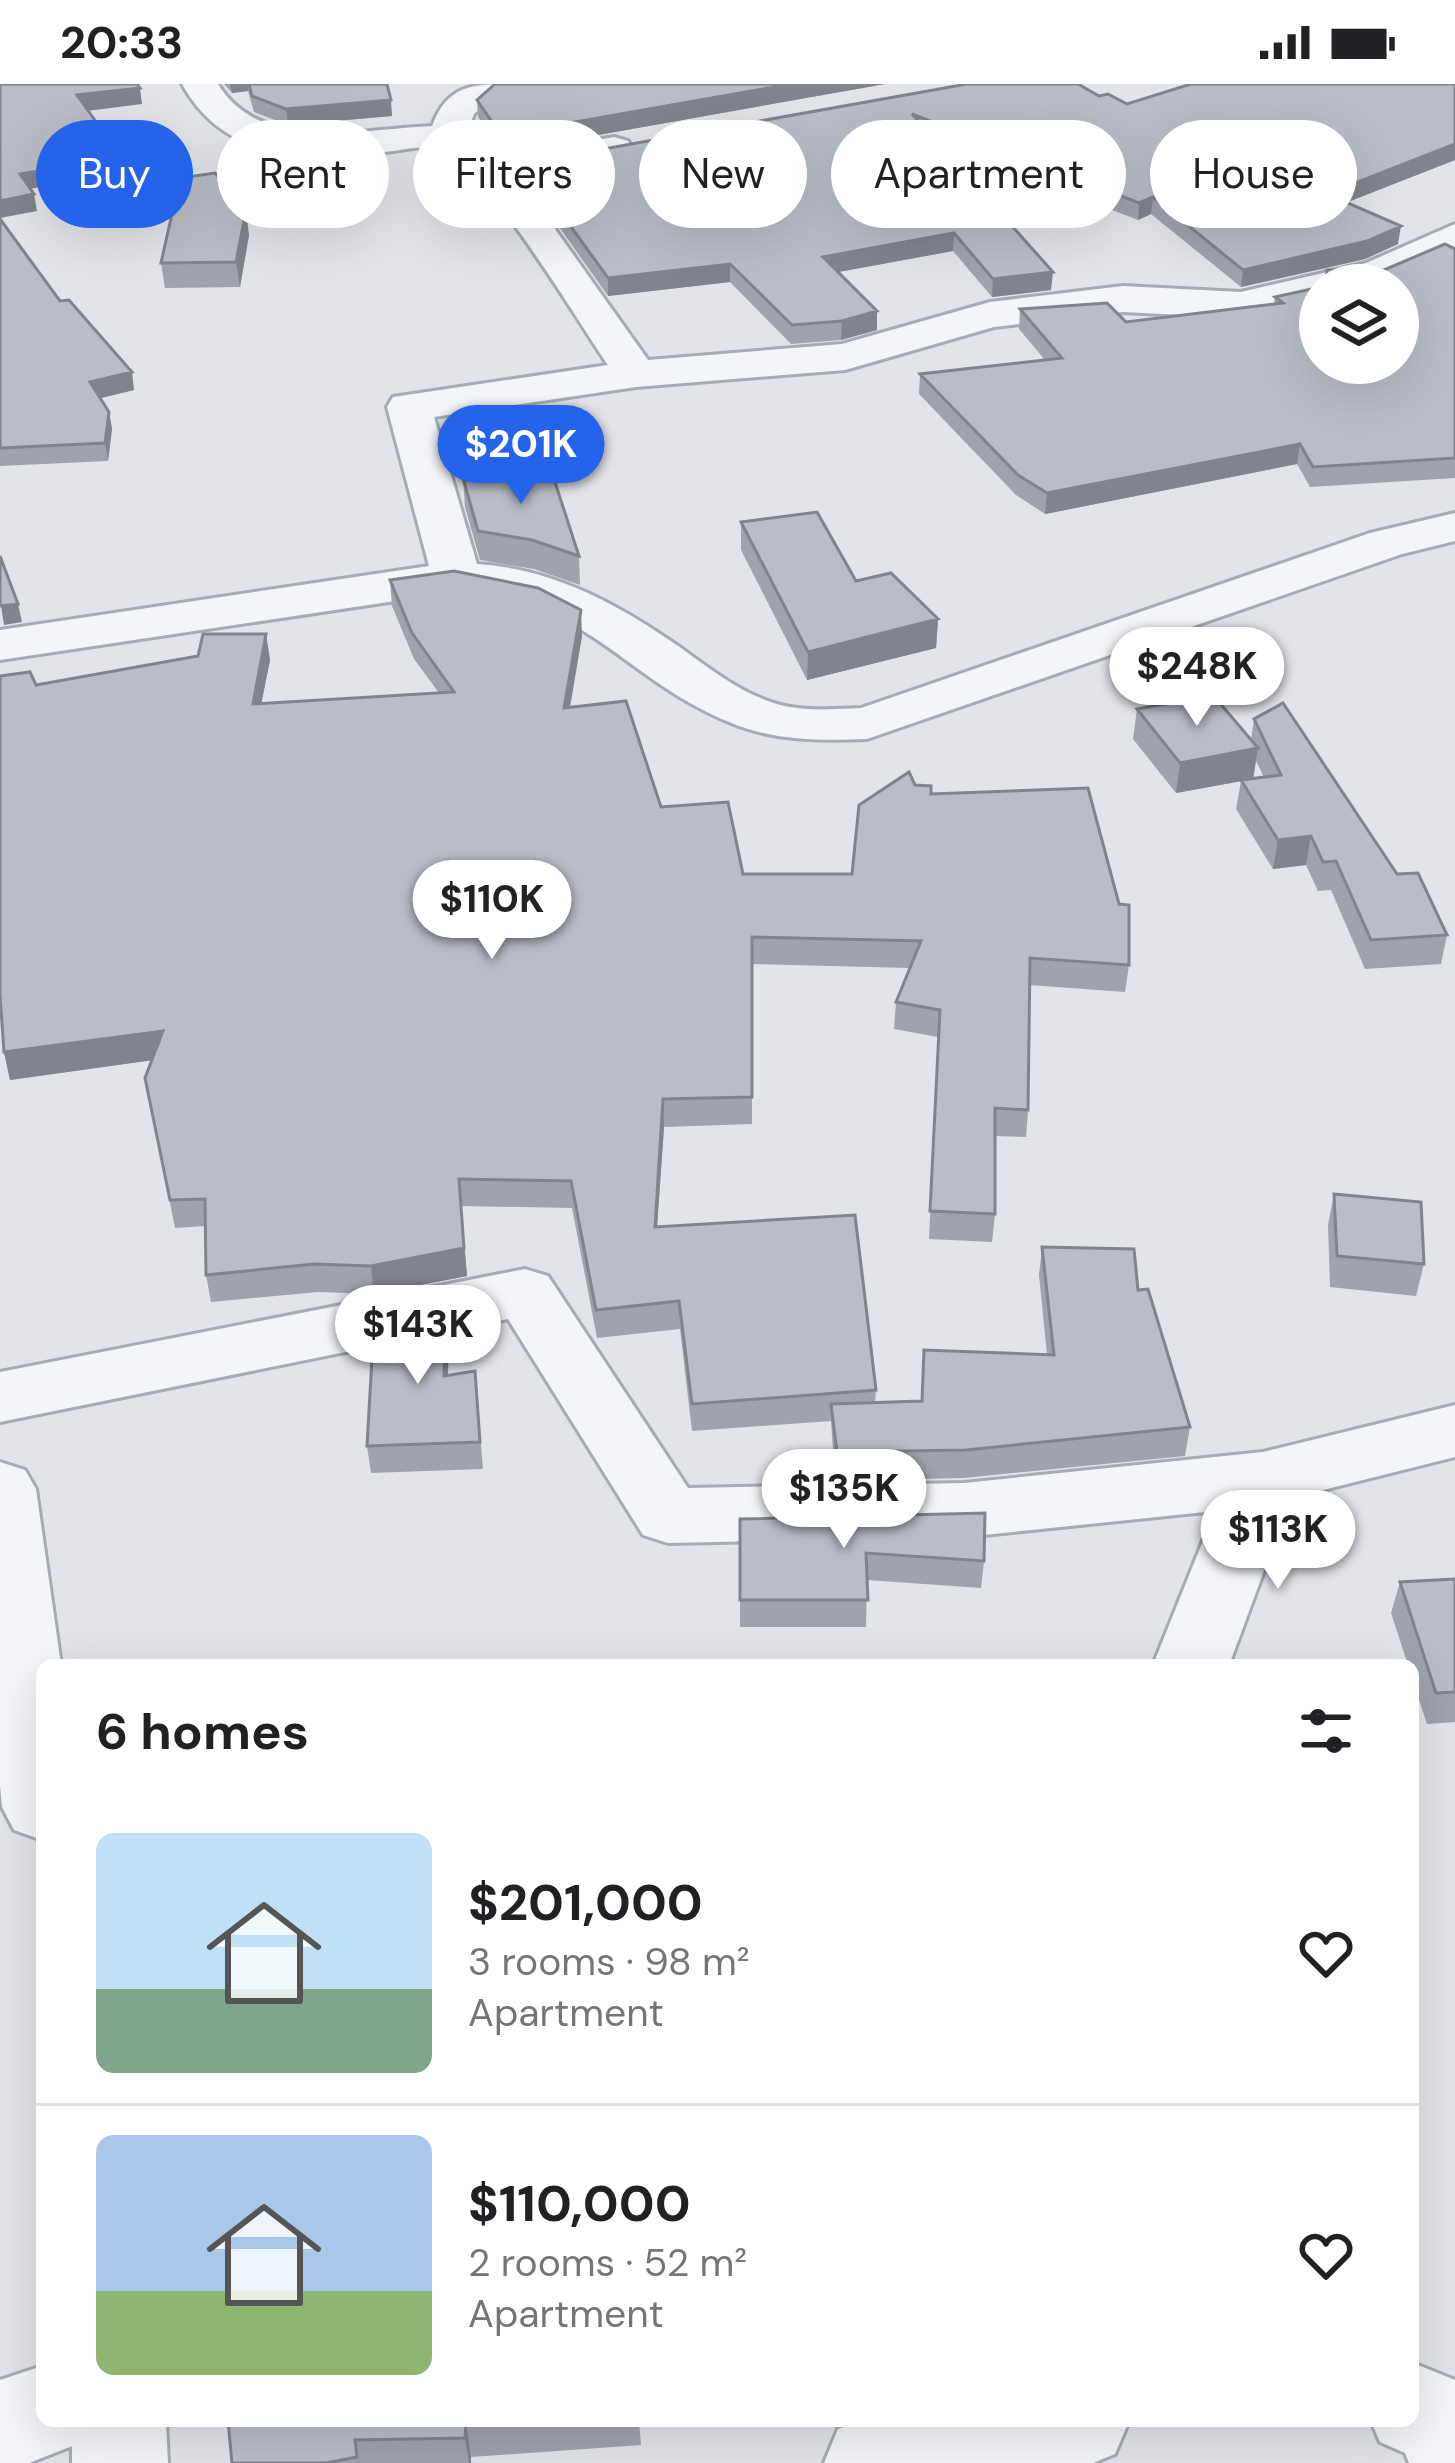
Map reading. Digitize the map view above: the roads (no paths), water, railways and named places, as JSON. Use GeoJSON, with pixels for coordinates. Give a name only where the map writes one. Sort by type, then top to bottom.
{"type":"FeatureCollection","features":[{"type":"Feature","properties":{"kind":"street"},"geometry":{"type":"LineString","coordinates":[[200,84],[212,106],[243,131],[296,140],[413,138]]}},
{"type":"Feature","properties":{"kind":"street"},"geometry":{"type":"LineString","coordinates":[[454,120],[458,110],[491,84]]}},
{"type":"Feature","properties":{"kind":"street"},"geometry":{"type":"LineString","coordinates":[[534,228],[636,374]]}},
{"type":"Feature","properties":{"kind":"street"},"geometry":{"type":"LineString","coordinates":[[1398,264],[1455,236]]}},
{"type":"Feature","properties":{"kind":"street"},"geometry":{"type":"LineString","coordinates":[[455,577],[409,406],[636,374],[845,357],[990,315],[1123,299],[1241,305],[1299,293]]}},
{"type":"Feature","properties":{"kind":"street"},"geometry":{"type":"LineString","coordinates":[[0,645],[455,577],[505,578],[542,586],[594,609],[728,704],[767,718],[815,726],[867,723],[1387,543],[1455,527]]}},
{"type":"Feature","properties":{"kind":"street"},"geometry":{"type":"LineString","coordinates":[[0,1397],[525,1292],[668,1516],[964,1510],[1263,1479],[1455,1431]]}},
{"type":"Feature","properties":{"kind":"street"},"geometry":{"type":"LineString","coordinates":[[1193,1659],[1263,1479]]}},
{"type":"Feature","properties":{"kind":"street"},"geometry":{"type":"LineString","coordinates":[[0,1489],[36,1762]]}},
{"type":"Feature","properties":{"kind":"street"},"geometry":{"type":"LineString","coordinates":[[1419,2412],[1440,2421],[1455,2460]]}},
{"type":"Feature","properties":{"kind":"street"},"geometry":{"type":"LineString","coordinates":[[0,2427],[36,2414]]}},
{"type":"Feature","properties":{"kind":"street"},"geometry":{"type":"LineString","coordinates":[[119,2427],[120,2463]]}},
{"type":"Feature","properties":{"kind":"street"},"geometry":{"type":"LineString","coordinates":[[872,2463],[1052,2427]]}}]}
